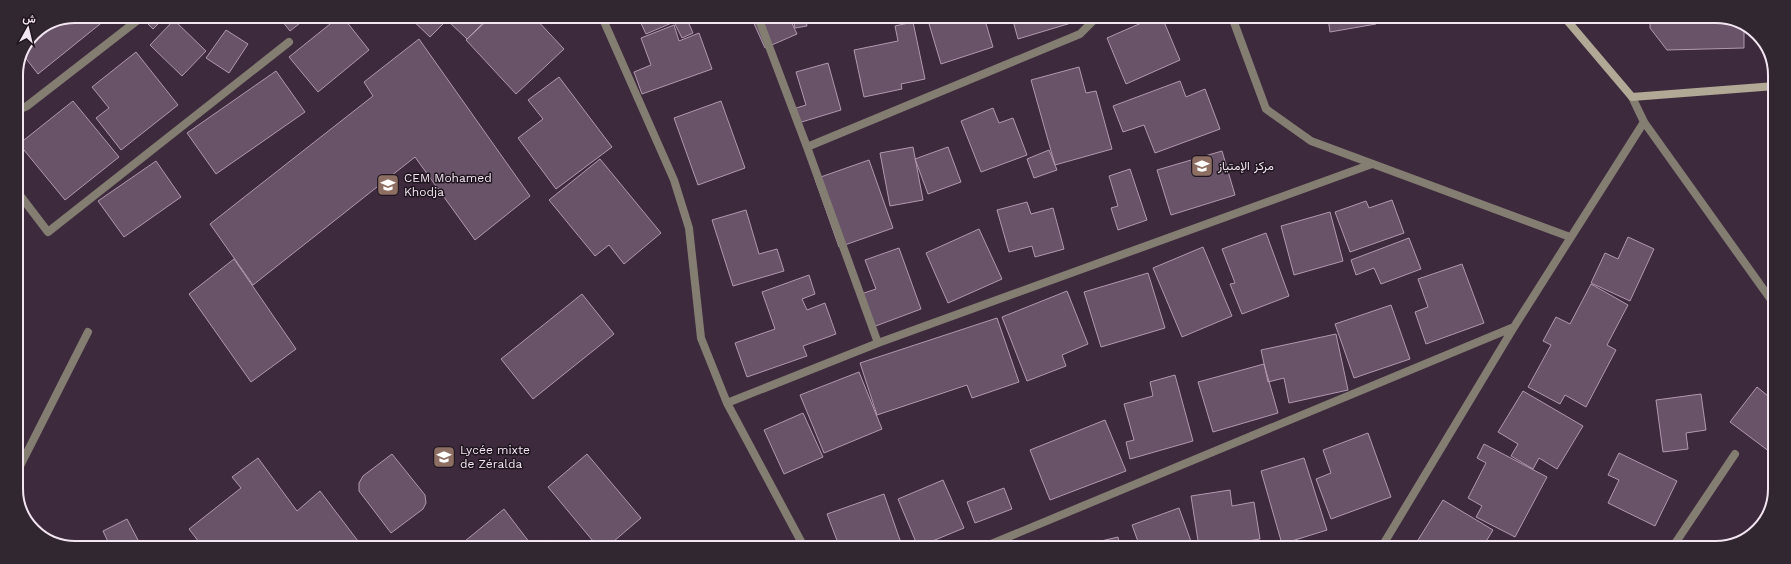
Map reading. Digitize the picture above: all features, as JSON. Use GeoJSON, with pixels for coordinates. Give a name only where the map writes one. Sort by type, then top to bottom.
{"type":"FeatureCollection","features":[{"type":"Feature","properties":{"kind":"street"},"geometry":{"type":"LineString","coordinates":[[23,108],[134,23]]}},
{"type":"Feature","properties":{"kind":"street"},"geometry":{"type":"LineString","coordinates":[[605,23],[674,180],[689,228],[702,338],[727,403],[801,541]]}},
{"type":"Feature","properties":{"kind":"street"},"geometry":{"type":"LineString","coordinates":[[760,23],[808,147],[878,343]]}},
{"type":"Feature","properties":{"kind":"street"},"geometry":{"type":"LineString","coordinates":[[808,147],[1080,34],[1091,23]]}},
{"type":"Feature","properties":{"kind":"street"},"geometry":{"type":"LineString","coordinates":[[1234,23],[1266,109],[1311,141],[1570,237]]}},
{"type":"Feature","properties":{"kind":"street"},"geometry":{"type":"LineString","coordinates":[[1569,23],[1632,98],[1644,122],[1768,296]]}},
{"type":"Feature","properties":{"kind":"street"},"geometry":{"type":"LineString","coordinates":[[23,199],[48,232],[289,42]]}},
{"type":"Feature","properties":{"kind":"street"},"geometry":{"type":"LineString","coordinates":[[1632,98],[1768,87]]}},
{"type":"Feature","properties":{"kind":"street"},"geometry":{"type":"LineString","coordinates":[[1385,541],[1514,327],[1644,122]]}},
{"type":"Feature","properties":{"kind":"street"},"geometry":{"type":"LineString","coordinates":[[727,403],[878,343],[1372,164]]}},
{"type":"Feature","properties":{"kind":"street"},"geometry":{"type":"LineString","coordinates":[[998,541],[1514,327]]}},
{"type":"Feature","properties":{"kind":"street"},"geometry":{"type":"LineString","coordinates":[[23,460],[88,332]]}},
{"type":"Feature","properties":{"kind":"street"},"geometry":{"type":"LineString","coordinates":[[1677,541],[1735,454]]}},
{"type":"Feature","properties":{"kind":"building"},"geometry":{"type":"Polygon","coordinates":[[[75,23],[101,23],[38,74],[26,59],[31,48],[48,48],[48,31],[55,27],[75,23]]]}},
{"type":"Feature","properties":{"kind":"building"},"geometry":{"type":"Polygon","coordinates":[[[147,23],[159,23],[153,29],[147,23]]]}},
{"type":"Feature","properties":{"kind":"building"},"geometry":{"type":"Polygon","coordinates":[[[171,23],[177,23],[206,51],[182,76],[150,45],[171,23]]]}},
{"type":"Feature","properties":{"kind":"building"},"geometry":{"type":"Polygon","coordinates":[[[284,23],[300,23],[290,31],[284,23]]]}},
{"type":"Feature","properties":{"kind":"building"},"geometry":{"type":"Polygon","coordinates":[[[331,23],[348,23],[369,50],[318,92],[289,57],[331,23]]]}},
{"type":"Feature","properties":{"kind":"building"},"geometry":{"type":"Polygon","coordinates":[[[415,23],[444,23],[430,37],[415,23]]]}},
{"type":"Feature","properties":{"kind":"building"},"geometry":{"type":"Polygon","coordinates":[[[450,23],[483,23],[467,39],[450,23]]]}},
{"type":"Feature","properties":{"kind":"building"},"geometry":{"type":"Polygon","coordinates":[[[484,23],[540,23],[564,49],[516,94],[466,40],[484,23]]]}},
{"type":"Feature","properties":{"kind":"building"},"geometry":{"type":"Polygon","coordinates":[[[641,23],[672,23],[646,34],[641,23]]]}},
{"type":"Feature","properties":{"kind":"building"},"geometry":{"type":"Polygon","coordinates":[[[674,23],[689,23],[693,33],[682,38],[674,23]]]}},
{"type":"Feature","properties":{"kind":"building"},"geometry":{"type":"Polygon","coordinates":[[[754,23],[792,23],[797,34],[765,48],[754,23]]]}},
{"type":"Feature","properties":{"kind":"building"},"geometry":{"type":"Polygon","coordinates":[[[794,23],[806,23],[807,26],[795,28],[794,23]]]}},
{"type":"Feature","properties":{"kind":"building"},"geometry":{"type":"Polygon","coordinates":[[[913,23],[925,79],[901,84],[902,89],[864,97],[854,50],[898,41],[895,26],[913,23]]]}},
{"type":"Feature","properties":{"kind":"building"},"geometry":{"type":"Polygon","coordinates":[[[929,23],[986,23],[993,47],[941,64],[929,23]]]}},
{"type":"Feature","properties":{"kind":"building"},"geometry":{"type":"Polygon","coordinates":[[[1014,23],[1071,23],[1018,39],[1014,23]]]}},
{"type":"Feature","properties":{"kind":"building"},"geometry":{"type":"Polygon","coordinates":[[[1141,23],[1165,23],[1180,60],[1126,84],[1107,38],[1141,23]]]}},
{"type":"Feature","properties":{"kind":"building"},"geometry":{"type":"Polygon","coordinates":[[[1329,23],[1376,23],[1376,24],[1330,32],[1329,23]]]}},
{"type":"Feature","properties":{"kind":"building"},"geometry":{"type":"Polygon","coordinates":[[[1650,23],[1723,23],[1739,28],[1744,31],[1744,48],[1667,50],[1650,28],[1650,23]]]}},
{"type":"Feature","properties":{"kind":"building"},"geometry":{"type":"Polygon","coordinates":[[[674,25],[679,41],[699,33],[712,69],[642,94],[634,72],[651,65],[641,38],[674,25]]]}},
{"type":"Feature","properties":{"kind":"building"},"geometry":{"type":"Polygon","coordinates":[[[226,30],[248,44],[229,73],[206,58],[226,30]]]}},
{"type":"Feature","properties":{"kind":"building"},"geometry":{"type":"Polygon","coordinates":[[[419,39],[530,196],[475,240],[415,157],[253,285],[210,224],[373,96],[364,82],[419,39]]]}},
{"type":"Feature","properties":{"kind":"building"},"geometry":{"type":"Polygon","coordinates":[[[136,52],[178,105],[121,150],[96,118],[109,108],[92,87],[136,52]]]}},
{"type":"Feature","properties":{"kind":"building"},"geometry":{"type":"Polygon","coordinates":[[[828,63],[841,110],[795,124],[790,110],[806,105],[796,72],[828,63]]]}},
{"type":"Feature","properties":{"kind":"building"},"geometry":{"type":"Polygon","coordinates":[[[1079,67],[1086,93],[1096,91],[1112,149],[1055,165],[1031,80],[1079,67]]]}},
{"type":"Feature","properties":{"kind":"building"},"geometry":{"type":"Polygon","coordinates":[[[276,71],[305,112],[216,174],[187,133],[276,71]]]}},
{"type":"Feature","properties":{"kind":"building"},"geometry":{"type":"Polygon","coordinates":[[[559,77],[612,147],[556,189],[518,138],[543,119],[528,100],[559,77]]]}},
{"type":"Feature","properties":{"kind":"building"},"geometry":{"type":"Polygon","coordinates":[[[1180,81],[1186,97],[1205,89],[1220,129],[1155,153],[1144,125],[1123,132],[1113,106],[1180,81]]]}},
{"type":"Feature","properties":{"kind":"building"},"geometry":{"type":"Polygon","coordinates":[[[73,101],[119,157],[65,200],[23,149],[23,141],[73,101]]]}},
{"type":"Feature","properties":{"kind":"building"},"geometry":{"type":"Polygon","coordinates":[[[721,101],[745,168],[698,185],[674,118],[721,101]]]}},
{"type":"Feature","properties":{"kind":"building"},"geometry":{"type":"Polygon","coordinates":[[[993,108],[999,123],[1013,118],[1027,155],[981,172],[961,121],[993,108]]]}},
{"type":"Feature","properties":{"kind":"building"},"geometry":{"type":"Polygon","coordinates":[[[913,147],[923,200],[890,206],[880,153],[913,147]]]}},
{"type":"Feature","properties":{"kind":"building"},"geometry":{"type":"Polygon","coordinates":[[[948,147],[961,182],[928,194],[915,159],[948,147]]]}},
{"type":"Feature","properties":{"kind":"building"},"geometry":{"type":"Polygon","coordinates":[[[1049,150],[1057,170],[1034,178],[1027,159],[1049,150]]]}},
{"type":"Feature","properties":{"kind":"building"},"geometry":{"type":"Polygon","coordinates":[[[1222,151],[1235,195],[1171,215],[1157,170],[1222,151]]]}},
{"type":"Feature","properties":{"kind":"building"},"geometry":{"type":"Polygon","coordinates":[[[600,159],[661,233],[624,264],[609,245],[595,256],[549,200],[600,159]]]}},
{"type":"Feature","properties":{"kind":"building"},"geometry":{"type":"Polygon","coordinates":[[[869,160],[893,228],[839,247],[815,179],[869,160]]]}},
{"type":"Feature","properties":{"kind":"building"},"geometry":{"type":"Polygon","coordinates":[[[156,161],[181,197],[124,237],[98,201],[156,161]]]}},
{"type":"Feature","properties":{"kind":"building"},"geometry":{"type":"Polygon","coordinates":[[[1130,169],[1147,220],[1118,230],[1111,208],[1118,206],[1109,176],[1130,169]]]}},
{"type":"Feature","properties":{"kind":"building"},"geometry":{"type":"Polygon","coordinates":[[[1392,200],[1404,233],[1350,252],[1335,212],[1366,201],[1369,208],[1392,200]]]}},
{"type":"Feature","properties":{"kind":"building"},"geometry":{"type":"Polygon","coordinates":[[[1027,202],[1031,214],[1053,208],[1064,249],[1035,257],[1032,246],[1009,252],[997,210],[1027,202]]]}},
{"type":"Feature","properties":{"kind":"building"},"geometry":{"type":"Polygon","coordinates":[[[746,210],[759,254],[777,249],[784,271],[733,286],[712,220],[746,210]]]}},
{"type":"Feature","properties":{"kind":"building"},"geometry":{"type":"Polygon","coordinates":[[[1330,212],[1343,261],[1294,275],[1281,226],[1330,212]]]}},
{"type":"Feature","properties":{"kind":"building"},"geometry":{"type":"Polygon","coordinates":[[[979,229],[1002,279],[948,303],[926,253],[979,229]]]}},
{"type":"Feature","properties":{"kind":"building"},"geometry":{"type":"Polygon","coordinates":[[[1266,233],[1289,296],[1242,314],[1230,284],[1235,283],[1222,249],[1266,233]]]}},
{"type":"Feature","properties":{"kind":"building"},"geometry":{"type":"Polygon","coordinates":[[[1628,237],[1654,249],[1630,301],[1591,283],[1605,253],[1618,259],[1628,237]]]}},
{"type":"Feature","properties":{"kind":"building"},"geometry":{"type":"Polygon","coordinates":[[[1409,238],[1421,269],[1381,284],[1374,268],[1356,275],[1351,260],[1409,238]]]}},
{"type":"Feature","properties":{"kind":"building"},"geometry":{"type":"Polygon","coordinates":[[[1203,247],[1232,316],[1182,337],[1153,268],[1203,247]]]}},
{"type":"Feature","properties":{"kind":"building"},"geometry":{"type":"Polygon","coordinates":[[[899,248],[921,309],[873,327],[861,294],[876,289],[865,260],[899,248]]]}},
{"type":"Feature","properties":{"kind":"building"},"geometry":{"type":"Polygon","coordinates":[[[234,259],[296,349],[251,382],[189,294],[234,259]]]}},
{"type":"Feature","properties":{"kind":"building"},"geometry":{"type":"Polygon","coordinates":[[[1462,264],[1484,323],[1426,344],[1415,312],[1428,307],[1418,279],[1462,264]]]}},
{"type":"Feature","properties":{"kind":"building"},"geometry":{"type":"Polygon","coordinates":[[[1148,273],[1165,328],[1101,347],[1084,292],[1148,273]]]}},
{"type":"Feature","properties":{"kind":"building"},"geometry":{"type":"Polygon","coordinates":[[[809,275],[815,294],[802,299],[807,310],[825,303],[836,334],[803,346],[807,356],[747,377],[735,343],[775,329],[762,292],[809,275]]]}},
{"type":"Feature","properties":{"kind":"building"},"geometry":{"type":"Polygon","coordinates":[[[1591,284],[1628,305],[1607,345],[1616,350],[1586,407],[1565,395],[1560,404],[1528,387],[1551,345],[1543,341],[1556,317],[1570,324],[1591,284]]]}},
{"type":"Feature","properties":{"kind":"building"},"geometry":{"type":"Polygon","coordinates":[[[1067,291],[1088,344],[1062,355],[1066,366],[1027,381],[1002,317],[1067,291]]]}},
{"type":"Feature","properties":{"kind":"building"},"geometry":{"type":"Polygon","coordinates":[[[582,294],[614,334],[533,399],[501,359],[582,294]]]}},
{"type":"Feature","properties":{"kind":"building"},"geometry":{"type":"Polygon","coordinates":[[[1391,305],[1410,359],[1354,378],[1335,324],[1391,305]]]}},
{"type":"Feature","properties":{"kind":"building"},"geometry":{"type":"Polygon","coordinates":[[[997,318],[1019,382],[972,398],[967,385],[877,415],[860,363],[997,318]]]}},
{"type":"Feature","properties":{"kind":"building"},"geometry":{"type":"Polygon","coordinates":[[[1336,334],[1348,390],[1289,403],[1284,378],[1268,382],[1261,350],[1336,334]]]}},
{"type":"Feature","properties":{"kind":"building"},"geometry":{"type":"Polygon","coordinates":[[[1264,364],[1278,413],[1213,432],[1198,382],[1264,364]]]}},
{"type":"Feature","properties":{"kind":"building"},"geometry":{"type":"Polygon","coordinates":[[[859,372],[882,429],[824,453],[800,395],[859,372]]]}},
{"type":"Feature","properties":{"kind":"building"},"geometry":{"type":"Polygon","coordinates":[[[1175,375],[1193,441],[1130,459],[1126,442],[1134,440],[1124,404],[1153,396],[1150,382],[1175,375]]]}},
{"type":"Feature","properties":{"kind":"building"},"geometry":{"type":"Polygon","coordinates":[[[1757,387],[1768,396],[1768,450],[1730,422],[1757,387]]]}},
{"type":"Feature","properties":{"kind":"building"},"geometry":{"type":"Polygon","coordinates":[[[1523,391],[1583,426],[1557,469],[1539,458],[1533,469],[1511,456],[1518,444],[1498,432],[1523,391]]]}},
{"type":"Feature","properties":{"kind":"building"},"geometry":{"type":"Polygon","coordinates":[[[1701,394],[1706,430],[1686,433],[1688,449],[1663,452],[1656,400],[1701,394]]]}},
{"type":"Feature","properties":{"kind":"building"},"geometry":{"type":"Polygon","coordinates":[[[803,413],[823,457],[784,474],[764,430],[803,413]]]}},
{"type":"Feature","properties":{"kind":"building"},"geometry":{"type":"Polygon","coordinates":[[[1105,420],[1126,471],[1050,500],[1030,450],[1105,420]]]}},
{"type":"Feature","properties":{"kind":"building"},"geometry":{"type":"Polygon","coordinates":[[[1368,433],[1391,497],[1331,519],[1316,479],[1331,473],[1323,450],[1368,433]]]}},
{"type":"Feature","properties":{"kind":"building"},"geometry":{"type":"Polygon","coordinates":[[[1484,444],[1547,477],[1515,537],[1476,517],[1482,506],[1468,498],[1486,463],[1477,458],[1484,444]]]}},
{"type":"Feature","properties":{"kind":"building"},"geometry":{"type":"Polygon","coordinates":[[[1619,453],[1677,481],[1655,526],[1608,503],[1619,480],[1608,475],[1619,453]]]}},
{"type":"Feature","properties":{"kind":"building"},"geometry":{"type":"Polygon","coordinates":[[[392,454],[425,495],[426,503],[423,509],[391,533],[359,491],[359,483],[363,476],[392,454]]]}},
{"type":"Feature","properties":{"kind":"building"},"geometry":{"type":"Polygon","coordinates":[[[587,454],[641,518],[614,541],[593,541],[548,487],[587,454]]]}},
{"type":"Feature","properties":{"kind":"building"},"geometry":{"type":"Polygon","coordinates":[[[258,458],[297,511],[320,491],[358,541],[198,541],[189,529],[241,488],[232,477],[258,458]]]}},
{"type":"Feature","properties":{"kind":"building"},"geometry":{"type":"Polygon","coordinates":[[[1304,458],[1327,530],[1292,541],[1281,541],[1261,471],[1304,458]]]}},
{"type":"Feature","properties":{"kind":"building"},"geometry":{"type":"Polygon","coordinates":[[[943,480],[964,528],[933,541],[916,541],[898,499],[943,480]]]}},
{"type":"Feature","properties":{"kind":"building"},"geometry":{"type":"Polygon","coordinates":[[[1004,488],[1012,509],[975,523],[967,502],[1004,488]]]}},
{"type":"Feature","properties":{"kind":"building"},"geometry":{"type":"Polygon","coordinates":[[[1230,490],[1232,506],[1254,502],[1260,539],[1248,541],[1198,541],[1191,496],[1230,490]]]}},
{"type":"Feature","properties":{"kind":"building"},"geometry":{"type":"Polygon","coordinates":[[[884,494],[900,541],[837,541],[827,514],[884,494]]]}},
{"type":"Feature","properties":{"kind":"building"},"geometry":{"type":"Polygon","coordinates":[[[1443,500],[1493,530],[1486,541],[1417,541],[1443,500]]]}},
{"type":"Feature","properties":{"kind":"building"},"geometry":{"type":"Polygon","coordinates":[[[1179,508],[1191,541],[1138,541],[1132,525],[1179,508]]]}},
{"type":"Feature","properties":{"kind":"building"},"geometry":{"type":"Polygon","coordinates":[[[504,509],[528,541],[465,541],[504,509]]]}},
{"type":"Feature","properties":{"kind":"building"},"geometry":{"type":"Polygon","coordinates":[[[127,519],[138,540],[108,541],[103,531],[127,519]]]}},
{"type":"Feature","properties":{"kind":"building"},"geometry":{"type":"Polygon","coordinates":[[[1118,537],[1119,541],[1101,541],[1118,537]]]}},
{"type":"Feature","properties":{"kind":"place","name":"مركز الإمتياز"},"geometry":{"type":"Point","coordinates":[1202,166]}},
{"type":"Feature","properties":{"kind":"place","name":"CEM Mohamed Khodja"},"geometry":{"type":"Point","coordinates":[388,185]}},
{"type":"Feature","properties":{"kind":"place","name":"Lycée mixte de Zéralda"},"geometry":{"type":"Point","coordinates":[444,457]}}]}
